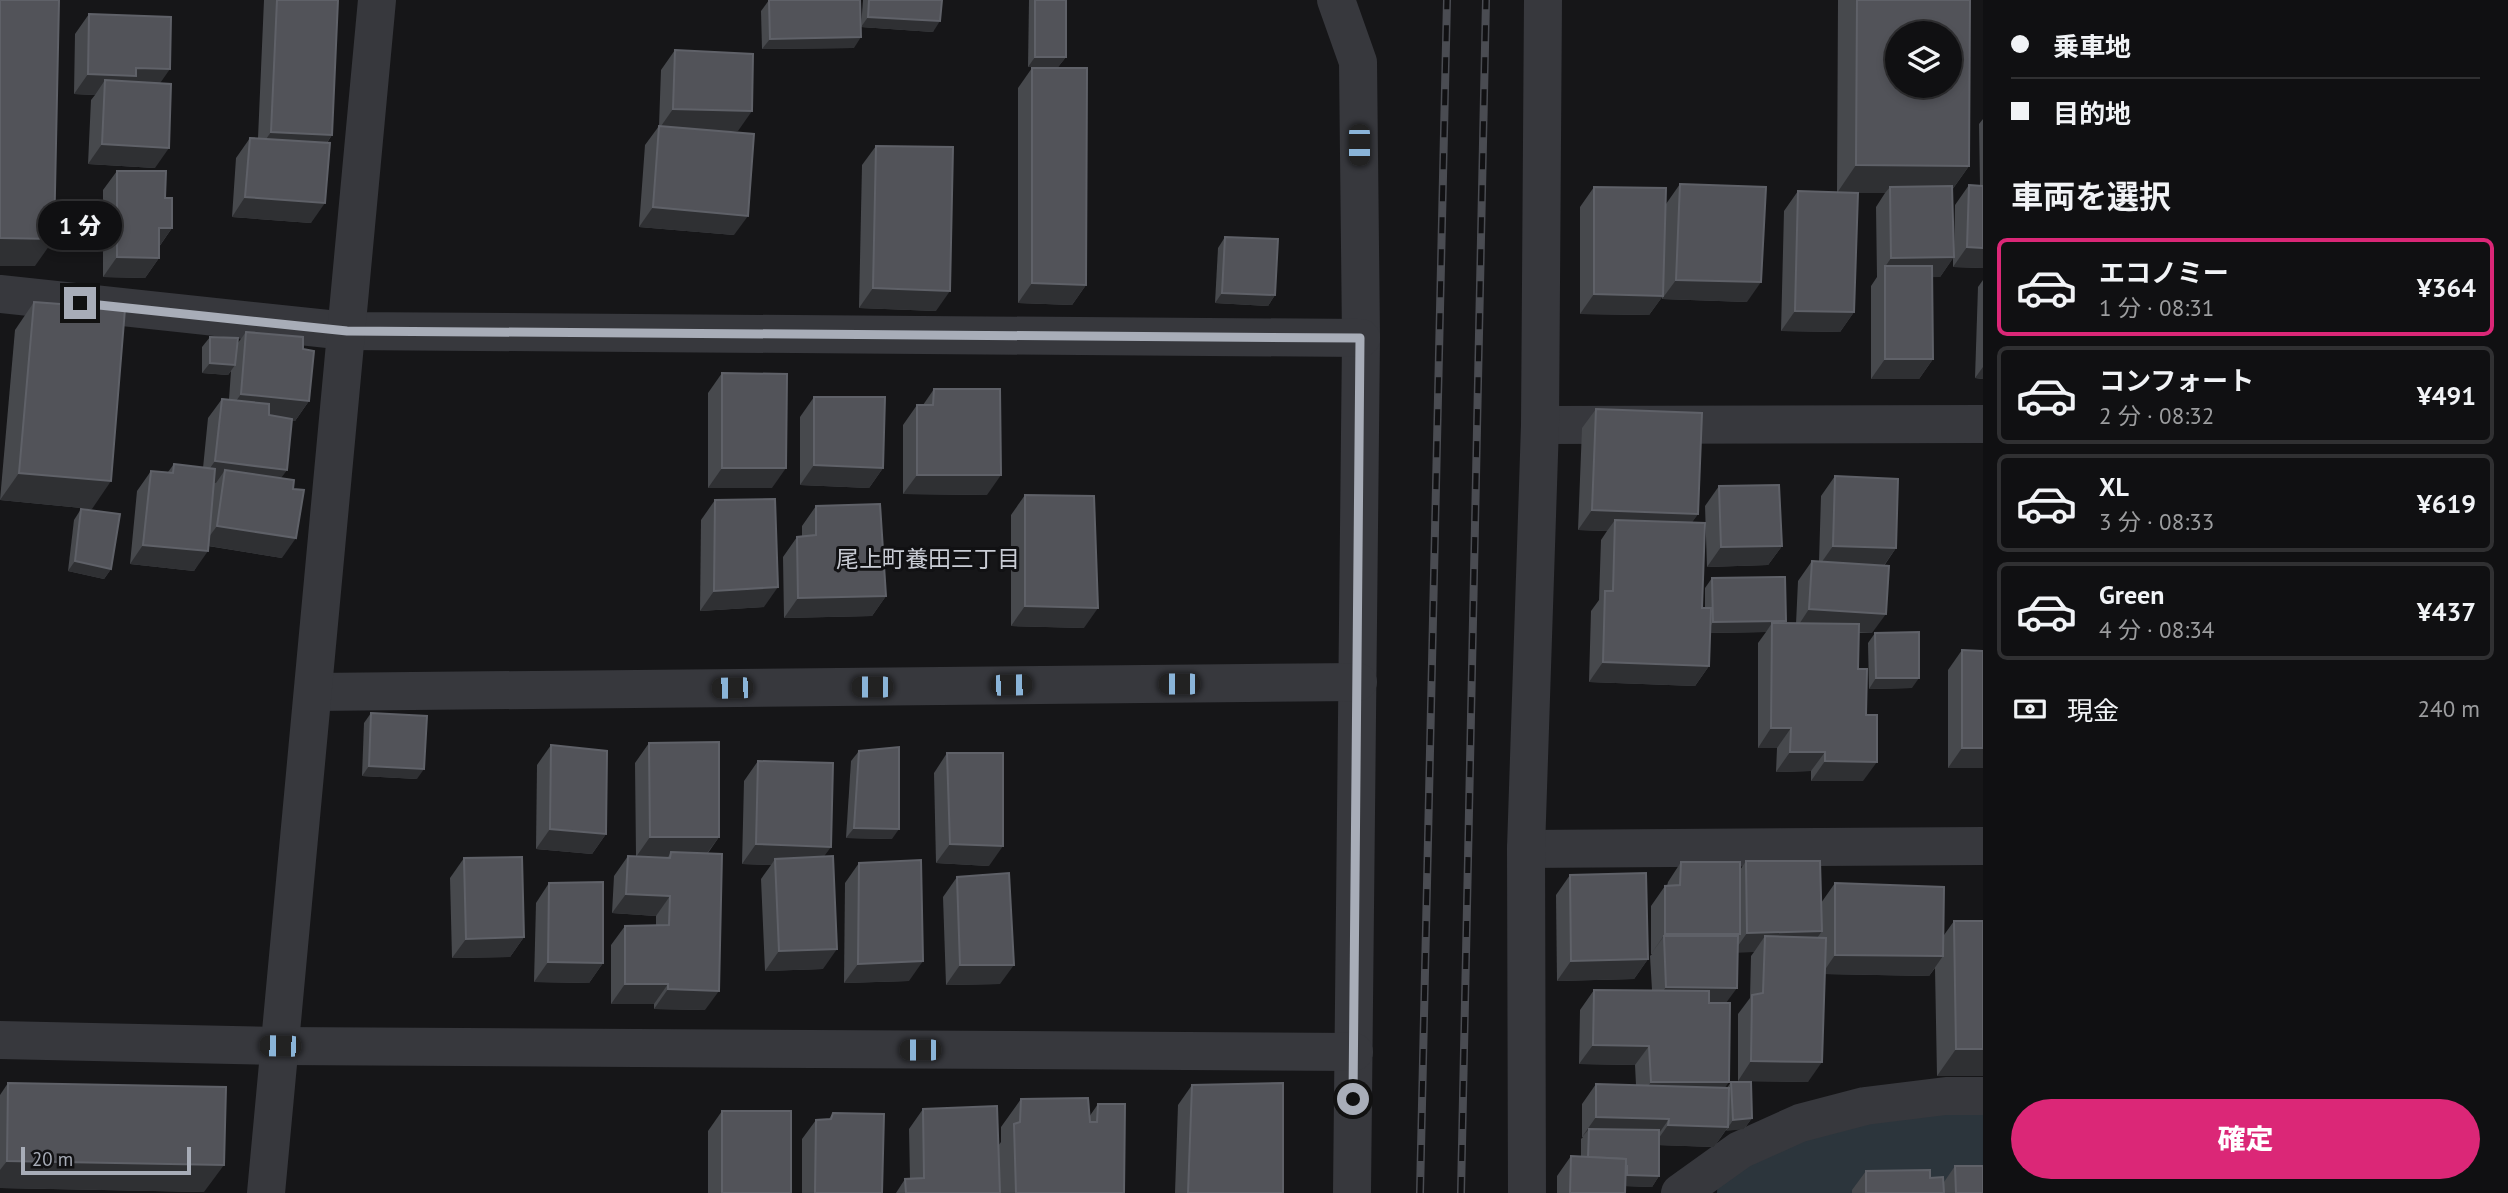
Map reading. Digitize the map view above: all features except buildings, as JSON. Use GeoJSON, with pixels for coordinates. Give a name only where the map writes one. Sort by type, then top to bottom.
{"type":"FeatureCollection","features":[{"type":"Feature","properties":{"kind":"street"},"geometry":{"type":"LineString","coordinates":[[267,1193],[377,0]]}},
{"type":"Feature","properties":{"kind":"street"},"geometry":{"type":"LineString","coordinates":[[1336,0],[1359,62],[1358,682],[1352,1193]]}},
{"type":"Feature","properties":{"kind":"street"},"geometry":{"type":"LineString","coordinates":[[1527,1193],[1526,849],[1540,425],[1543,0]]}},
{"type":"Feature","properties":{"kind":"street"},"geometry":{"type":"LineString","coordinates":[[0,294],[347,331],[1360,338]]}},
{"type":"Feature","properties":{"kind":"street"},"geometry":{"type":"LineString","coordinates":[[1540,425],[1983,424]]}},
{"type":"Feature","properties":{"kind":"street"},"geometry":{"type":"LineString","coordinates":[[314,692],[1358,682]]}},
{"type":"Feature","properties":{"kind":"street"},"geometry":{"type":"LineString","coordinates":[[1526,849],[1983,846]]}},
{"type":"Feature","properties":{"kind":"street"},"geometry":{"type":"LineString","coordinates":[[0,1040],[280,1046],[1354,1052]]}},
{"type":"Feature","properties":{"kind":"street"},"geometry":{"type":"LineString","coordinates":[[1680,1193],[1740,1150],[1800,1123],[1865,1106],[1946,1096],[1983,1096]]}},
{"type":"Feature","properties":{"kind":"waterway"},"geometry":{"type":"LineString","coordinates":[[1768,1193],[1815,1165],[1941,1145],[1983,1146]]}},
{"type":"Feature","properties":{"kind":"railway"},"geometry":{"type":"LineString","coordinates":[[1420,1193],[1447,0]]}},
{"type":"Feature","properties":{"kind":"railway"},"geometry":{"type":"LineString","coordinates":[[1461,1193],[1486,0]]}},
{"type":"Feature","properties":{"kind":"district","name":"尾上町養田三丁目"},"geometry":{"type":"Point","coordinates":[928,558]}},
{"type":"Feature","properties":{"kind":"route"},"geometry":{"type":"LineString","coordinates":[[80,303],[347,331],[1360,338],[1353,1099]]}}]}
